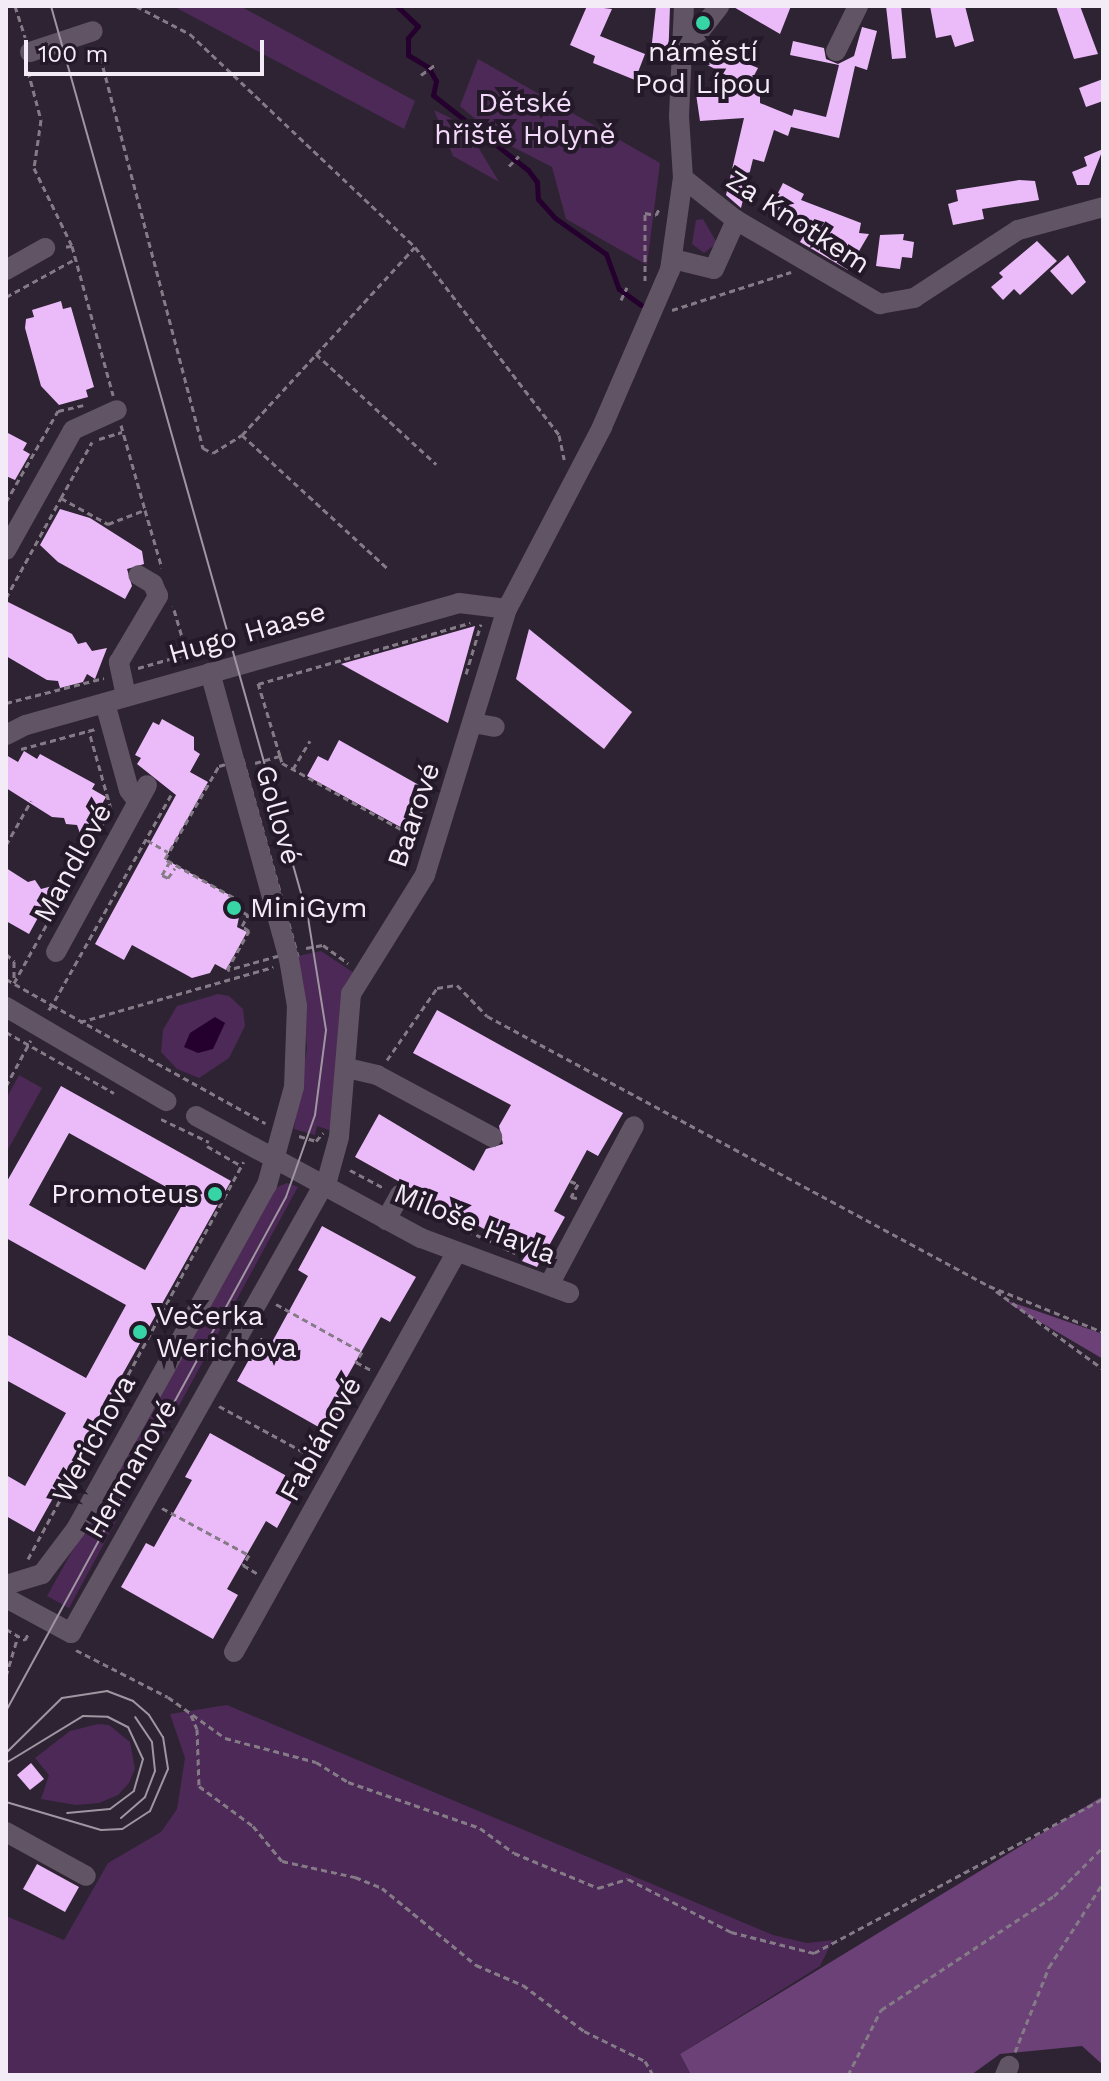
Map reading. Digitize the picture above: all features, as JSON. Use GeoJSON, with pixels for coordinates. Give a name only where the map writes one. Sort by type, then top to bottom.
{"type":"FeatureCollection","features":[{"type":"Feature","properties":{"kind":"street","name":"Baarové"},"geometry":{"type":"LineString","coordinates":[[324,1185],[339,1137],[347,1068],[347,1007],[363,974],[431,879],[464,791],[473,723],[507,609],[653,316],[673,259],[683,178],[684,6]]}},
{"type":"Feature","properties":{"kind":"street"},"geometry":{"type":"LineString","coordinates":[[682,41],[699,32],[719,6]]}},
{"type":"Feature","properties":{"kind":"street"},"geometry":{"type":"LineString","coordinates":[[836,51],[858,6]]}},
{"type":"Feature","properties":{"kind":"street"},"geometry":{"type":"LineString","coordinates":[[30,52],[93,31]]}},
{"type":"Feature","properties":{"kind":"street","name":"Za Knotkem"},"geometry":{"type":"LineString","coordinates":[[683,178],[736,220],[810,266],[880,304],[914,298],[1018,230],[1103,207]]}},
{"type":"Feature","properties":{"kind":"street"},"geometry":{"type":"LineString","coordinates":[[673,259],[714,269],[736,220]]}},
{"type":"Feature","properties":{"kind":"street"},"geometry":{"type":"LineString","coordinates":[[6,270],[45,248]]}},
{"type":"Feature","properties":{"kind":"street"},"geometry":{"type":"LineString","coordinates":[[6,550],[73,430],[117,410]]}},
{"type":"Feature","properties":{"kind":"street"},"geometry":{"type":"LineString","coordinates":[[126,696],[119,662],[158,596],[153,584],[138,575]]}},
{"type":"Feature","properties":{"kind":"street","name":"Hugo Haase"},"geometry":{"type":"LineString","coordinates":[[13,742],[126,696],[459,603],[507,609]]}},
{"type":"Feature","properties":{"kind":"street","name":"Gollové"},"geometry":{"type":"LineString","coordinates":[[210,673],[283,957],[297,1045],[276,1140]]}},
{"type":"Feature","properties":{"kind":"street","name":"Mandlové"},"geometry":{"type":"LineString","coordinates":[[56,952],[143,794],[129,790],[105,703]]}},
{"type":"Feature","properties":{"kind":"street"},"geometry":{"type":"LineString","coordinates":[[473,723],[495,727]]}},
{"type":"Feature","properties":{"kind":"street"},"geometry":{"type":"LineString","coordinates":[[9,1014],[40,1024],[166,1101]]}},
{"type":"Feature","properties":{"kind":"street"},"geometry":{"type":"LineString","coordinates":[[347,1068],[377,1075],[492,1137]]}},
{"type":"Feature","properties":{"kind":"street"},"geometry":{"type":"LineString","coordinates":[[196,1116],[253,1147],[276,1140]]}},
{"type":"Feature","properties":{"kind":"street"},"geometry":{"type":"LineString","coordinates":[[549,1285],[634,1126]]}},
{"type":"Feature","properties":{"kind":"street","name":"Miloše Havla"},"geometry":{"type":"LineString","coordinates":[[276,1140],[324,1185],[386,1220],[457,1252],[569,1293]]}},
{"type":"Feature","properties":{"kind":"street","name":"Werichova"},"geometry":{"type":"LineString","coordinates":[[13,1583],[42,1574],[76,1529],[267,1185],[276,1140]]}},
{"type":"Feature","properties":{"kind":"street","name":"Hermanové"},"geometry":{"type":"LineString","coordinates":[[6,1598],[71,1633],[324,1185]]}},
{"type":"Feature","properties":{"kind":"street"},"geometry":{"type":"LineString","coordinates":[[386,1220],[400,1196]]}},
{"type":"Feature","properties":{"kind":"street","name":"Fabiánové"},"geometry":{"type":"LineString","coordinates":[[234,1652],[457,1252]]}},
{"type":"Feature","properties":{"kind":"street"},"geometry":{"type":"LineString","coordinates":[[6,1832],[86,1876]]}},
{"type":"Feature","properties":{"kind":"path"},"geometry":{"type":"LineString","coordinates":[[15,6],[30,52],[26,65],[41,120],[34,168],[72,246],[145,510]]}},
{"type":"Feature","properties":{"kind":"path"},"geometry":{"type":"LineString","coordinates":[[136,6],[190,34],[415,247],[559,435],[569,489]]}},
{"type":"Feature","properties":{"kind":"path"},"geometry":{"type":"LineString","coordinates":[[93,31],[203,448],[213,453],[242,435],[415,247]]}},
{"type":"Feature","properties":{"kind":"path"},"geometry":{"type":"LineString","coordinates":[[421,75],[436,64]]}},
{"type":"Feature","properties":{"kind":"path"},"geometry":{"type":"LineString","coordinates":[[509,166],[519,156]]}},
{"type":"Feature","properties":{"kind":"path"},"geometry":{"type":"LineString","coordinates":[[645,213],[642,278],[663,290]]}},
{"type":"Feature","properties":{"kind":"path"},"geometry":{"type":"LineString","coordinates":[[45,248],[72,246]]}},
{"type":"Feature","properties":{"kind":"path"},"geometry":{"type":"LineString","coordinates":[[6,297],[75,259]]}},
{"type":"Feature","properties":{"kind":"path"},"geometry":{"type":"LineString","coordinates":[[653,316],[810,266]]}},
{"type":"Feature","properties":{"kind":"path"},"geometry":{"type":"LineString","coordinates":[[621,300],[627,287]]}},
{"type":"Feature","properties":{"kind":"path"},"geometry":{"type":"LineString","coordinates":[[316,354],[436,464]]}},
{"type":"Feature","properties":{"kind":"path"},"geometry":{"type":"LineString","coordinates":[[6,598],[93,441],[123,432]]}},
{"type":"Feature","properties":{"kind":"path"},"geometry":{"type":"LineString","coordinates":[[242,435],[387,568]]}},
{"type":"Feature","properties":{"kind":"path"},"geometry":{"type":"LineString","coordinates":[[61,498],[108,524],[133,514]]}},
{"type":"Feature","properties":{"kind":"path"},"geometry":{"type":"LineString","coordinates":[[258,684],[482,619],[466,676]]}},
{"type":"Feature","properties":{"kind":"path"},"geometry":{"type":"LineString","coordinates":[[252,660],[280,756],[293,769],[408,833],[433,791]]}},
{"type":"Feature","properties":{"kind":"path"},"geometry":{"type":"LineString","coordinates":[[6,695],[6,703]]}},
{"type":"Feature","properties":{"kind":"path"},"geometry":{"type":"LineString","coordinates":[[13,742],[103,727]]}},
{"type":"Feature","properties":{"kind":"path"},"geometry":{"type":"LineString","coordinates":[[14,983],[111,809],[89,731]]}},
{"type":"Feature","properties":{"kind":"path"},"geometry":{"type":"LineString","coordinates":[[293,769],[310,741]]}},
{"type":"Feature","properties":{"kind":"path"},"geometry":{"type":"LineString","coordinates":[[273,758],[280,756]]}},
{"type":"Feature","properties":{"kind":"path"},"geometry":{"type":"LineString","coordinates":[[276,981],[283,957],[243,759],[219,766],[165,859],[242,902],[239,910],[248,915],[242,926],[249,931],[227,970],[283,957]]}},
{"type":"Feature","properties":{"kind":"path"},"geometry":{"type":"LineString","coordinates":[[6,1086],[171,795]]}},
{"type":"Feature","properties":{"kind":"path"},"geometry":{"type":"LineString","coordinates":[[6,845],[31,801]]}},
{"type":"Feature","properties":{"kind":"path"},"geometry":{"type":"LineString","coordinates":[[147,840],[169,853]]}},
{"type":"Feature","properties":{"kind":"path"},"geometry":{"type":"LineString","coordinates":[[170,862],[162,875],[168,878],[175,868]]}},
{"type":"Feature","properties":{"kind":"path"},"geometry":{"type":"LineString","coordinates":[[80,1022],[323,945],[363,974]]}},
{"type":"Feature","properties":{"kind":"path"},"geometry":{"type":"LineString","coordinates":[[6,954],[14,961],[14,983]]}},
{"type":"Feature","properties":{"kind":"path"},"geometry":{"type":"LineString","coordinates":[[6,979],[276,1140]]}},
{"type":"Feature","properties":{"kind":"path"},"geometry":{"type":"LineString","coordinates":[[377,1075],[437,988],[457,985],[487,1016],[989,1286],[1103,1332]]}},
{"type":"Feature","properties":{"kind":"path"},"geometry":{"type":"LineString","coordinates":[[6,1032],[118,1095]]}},
{"type":"Feature","properties":{"kind":"path"},"geometry":{"type":"LineString","coordinates":[[269,1114],[276,1140]]}},
{"type":"Feature","properties":{"kind":"path"},"geometry":{"type":"LineString","coordinates":[[13,1583],[253,1147],[276,1140],[316,1141],[319,1132],[339,1137]]}},
{"type":"Feature","properties":{"kind":"path"},"geometry":{"type":"LineString","coordinates":[[207,1146],[242,1166]]}},
{"type":"Feature","properties":{"kind":"path"},"geometry":{"type":"LineString","coordinates":[[345,1165],[456,1228],[516,1250],[513,1262]]}},
{"type":"Feature","properties":{"kind":"path"},"geometry":{"type":"LineString","coordinates":[[989,1286],[1103,1369]]}},
{"type":"Feature","properties":{"kind":"path"},"geometry":{"type":"LineString","coordinates":[[276,1304],[362,1352],[356,1362],[371,1370]]}},
{"type":"Feature","properties":{"kind":"path"},"geometry":{"type":"LineString","coordinates":[[212,1403],[322,1462]]}},
{"type":"Feature","properties":{"kind":"path"},"geometry":{"type":"LineString","coordinates":[[155,1504],[249,1555],[243,1565],[258,1574]]}},
{"type":"Feature","properties":{"kind":"path"},"geometry":{"type":"LineString","coordinates":[[6,1629],[25,1640],[28,1634]]}},
{"type":"Feature","properties":{"kind":"path"},"geometry":{"type":"LineString","coordinates":[[6,1676],[18,1636]]}},
{"type":"Feature","properties":{"kind":"path"},"geometry":{"type":"LineString","coordinates":[[73,1648],[190,1711],[225,1738],[316,1762],[348,1782],[480,1828],[514,1853],[598,1888],[628,1879],[731,1932],[814,1953],[1103,1799]]}},
{"type":"Feature","properties":{"kind":"path"},"geometry":{"type":"LineString","coordinates":[[190,1711],[197,1729],[199,1786],[253,1826],[282,1861],[382,1888],[476,1965],[523,1985],[584,2031],[645,2061],[653,2075]]}},
{"type":"Feature","properties":{"kind":"path"},"geometry":{"type":"LineString","coordinates":[[848,2075],[881,2010],[1054,1896],[1103,1847]]}},
{"type":"Feature","properties":{"kind":"path"},"geometry":{"type":"LineString","coordinates":[[1007,2071],[1049,1967],[1103,1883]]}},
{"type":"Feature","properties":{"kind":"green space"},"geometry":{"type":"Polygon","coordinates":[[[173,6],[240,6],[415,101],[404,129],[173,6]]]}},
{"type":"Feature","properties":{"kind":"green space","name":"Dětské hřiště Holyně"},"geometry":{"type":"Polygon","coordinates":[[[478,59],[660,163],[647,265],[566,219],[552,167],[501,141],[460,106],[478,59]]]}},
{"type":"Feature","properties":{"kind":"green space"},"geometry":{"type":"Polygon","coordinates":[[[434,110],[465,125],[499,182],[453,156],[434,110]]]}},
{"type":"Feature","properties":{"kind":"green space"},"geometry":{"type":"Polygon","coordinates":[[[703,219],[717,243],[704,253],[692,244],[696,220],[703,219]]]}},
{"type":"Feature","properties":{"kind":"green space"},"geometry":{"type":"Polygon","coordinates":[[[321,951],[357,975],[340,1006],[332,1131],[317,1126],[315,1135],[294,1129],[307,1048],[298,956],[321,951]]]}},
{"type":"Feature","properties":{"kind":"green space"},"geometry":{"type":"Polygon","coordinates":[[[218,994],[229,996],[243,1009],[245,1026],[229,1058],[199,1078],[177,1069],[161,1052],[163,1030],[177,1006],[218,994]]]}},
{"type":"Feature","properties":{"kind":"green space"},"geometry":{"type":"Polygon","coordinates":[[[19,1075],[42,1088],[6,1153],[6,1099],[19,1075]]]}},
{"type":"Feature","properties":{"kind":"green space"},"geometry":{"type":"Polygon","coordinates":[[[287,1183],[298,1187],[69,1608],[47,1596],[275,1188],[287,1183]]]}},
{"type":"Feature","properties":{"kind":"green space"},"geometry":{"type":"Polygon","coordinates":[[[227,1705],[773,1935],[807,1943],[833,1940],[820,1966],[680,2054],[691,2075],[6,2075],[6,1916],[64,1940],[108,1863],[161,1832],[177,1809],[185,1758],[170,1714],[227,1705]]]}},
{"type":"Feature","properties":{"kind":"green space"},"geometry":{"type":"Polygon","coordinates":[[[98,1724],[109,1725],[130,1742],[135,1769],[129,1783],[118,1795],[99,1803],[76,1805],[41,1799],[49,1775],[35,1758],[70,1731],[98,1724]]]}},
{"type":"Feature","properties":{"kind":"shaded area"},"geometry":{"type":"Polygon","coordinates":[[[215,1017],[225,1023],[213,1049],[198,1053],[184,1047],[190,1033],[215,1017]]]}},
{"type":"Feature","properties":{"kind":"shaded area"},"geometry":{"type":"Polygon","coordinates":[[[1005,1300],[1103,1334],[1103,1359],[1013,1306],[1005,1300]]]}},
{"type":"Feature","properties":{"kind":"shaded area"},"geometry":{"type":"Polygon","coordinates":[[[1103,1796],[1103,2065],[1082,2046],[1000,2054],[971,2075],[691,2075],[680,2054],[1103,1796]]]}},
{"type":"Feature","properties":{"kind":"building"},"geometry":{"type":"Polygon","coordinates":[[[587,6],[612,9],[600,36],[645,54],[635,80],[593,63],[595,56],[570,45],[587,6]]]}},
{"type":"Feature","properties":{"kind":"building"},"geometry":{"type":"Polygon","coordinates":[[[656,6],[670,6],[668,63],[650,61],[656,6]]]}},
{"type":"Feature","properties":{"kind":"building"},"geometry":{"type":"Polygon","coordinates":[[[732,6],[791,6],[780,34],[732,6]]]}},
{"type":"Feature","properties":{"kind":"building"},"geometry":{"type":"Polygon","coordinates":[[[886,6],[901,6],[906,58],[892,59],[886,6]]]}},
{"type":"Feature","properties":{"kind":"building"},"geometry":{"type":"Polygon","coordinates":[[[930,6],[965,6],[974,41],[955,47],[951,35],[936,38],[930,6]]]}},
{"type":"Feature","properties":{"kind":"building"},"geometry":{"type":"Polygon","coordinates":[[[1056,6],[1080,6],[1098,54],[1074,59],[1056,6]]]}},
{"type":"Feature","properties":{"kind":"building"},"geometry":{"type":"Polygon","coordinates":[[[862,27],[877,31],[867,70],[855,66],[839,138],[791,127],[788,136],[774,130],[764,162],[753,159],[741,208],[726,195],[744,118],[700,121],[696,94],[746,90],[760,93],[760,103],[792,116],[794,109],[826,117],[839,65],[790,55],[793,41],[824,48],[826,59],[838,64],[854,56],[862,27]]]}},
{"type":"Feature","properties":{"kind":"building"},"geometry":{"type":"Polygon","coordinates":[[[709,48],[758,68],[748,87],[702,62],[709,48]]]}},
{"type":"Feature","properties":{"kind":"building"},"geometry":{"type":"Polygon","coordinates":[[[1103,79],[1103,101],[1086,107],[1079,88],[1103,79]]]}},
{"type":"Feature","properties":{"kind":"building"},"geometry":{"type":"Polygon","coordinates":[[[1103,149],[1089,185],[1077,185],[1072,172],[1087,166],[1084,157],[1103,149]]]}},
{"type":"Feature","properties":{"kind":"building"},"geometry":{"type":"Polygon","coordinates":[[[1019,180],[1035,181],[1039,200],[982,209],[984,219],[953,225],[948,204],[958,201],[956,190],[1019,180]]]}},
{"type":"Feature","properties":{"kind":"building"},"geometry":{"type":"Polygon","coordinates":[[[783,183],[804,194],[801,200],[861,223],[859,233],[869,234],[848,270],[800,242],[807,230],[769,211],[783,183]]]}},
{"type":"Feature","properties":{"kind":"building"},"geometry":{"type":"Polygon","coordinates":[[[904,234],[903,240],[914,242],[912,258],[902,257],[900,269],[876,266],[880,235],[904,234]]]}},
{"type":"Feature","properties":{"kind":"building"},"geometry":{"type":"Polygon","coordinates":[[[1037,241],[1057,261],[1020,295],[1014,289],[1003,300],[991,287],[1003,277],[999,273],[1037,241]]]}},
{"type":"Feature","properties":{"kind":"building"},"geometry":{"type":"Polygon","coordinates":[[[1068,255],[1086,282],[1072,295],[1050,271],[1068,255]]]}},
{"type":"Feature","properties":{"kind":"building"},"geometry":{"type":"Polygon","coordinates":[[[61,301],[63,309],[71,307],[94,387],[86,390],[88,397],[59,405],[41,386],[25,328],[26,319],[34,317],[32,310],[61,301]]]}},
{"type":"Feature","properties":{"kind":"building"},"geometry":{"type":"Polygon","coordinates":[[[6,432],[27,443],[23,450],[30,454],[15,480],[6,476],[6,432]]]}},
{"type":"Feature","properties":{"kind":"building"},"geometry":{"type":"Polygon","coordinates":[[[60,509],[90,518],[142,551],[144,564],[127,569],[132,586],[125,599],[58,562],[40,545],[60,509]]]}},
{"type":"Feature","properties":{"kind":"building"},"geometry":{"type":"Polygon","coordinates":[[[6,601],[72,634],[78,644],[86,642],[92,651],[107,648],[95,679],[87,674],[83,682],[60,688],[58,681],[47,680],[6,656],[6,601]]]}},
{"type":"Feature","properties":{"kind":"building"},"geometry":{"type":"Polygon","coordinates":[[[475,626],[448,723],[341,664],[475,626]]]}},
{"type":"Feature","properties":{"kind":"building"},"geometry":{"type":"Polygon","coordinates":[[[529,629],[632,712],[604,749],[516,679],[529,629]]]}},
{"type":"Feature","properties":{"kind":"building"},"geometry":{"type":"Polygon","coordinates":[[[162,719],[194,737],[194,750],[200,754],[190,772],[208,782],[165,859],[242,902],[237,927],[247,932],[226,970],[215,964],[210,973],[192,978],[132,945],[124,960],[95,944],[176,795],[137,764],[141,758],[135,755],[153,722],[159,725],[162,719]]]}},
{"type":"Feature","properties":{"kind":"building"},"geometry":{"type":"Polygon","coordinates":[[[339,740],[426,789],[404,829],[307,776],[318,756],[328,761],[339,740]]]}},
{"type":"Feature","properties":{"kind":"building"},"geometry":{"type":"Polygon","coordinates":[[[24,751],[37,759],[40,754],[95,784],[92,789],[106,797],[82,839],[77,825],[66,824],[64,818],[52,817],[6,788],[6,755],[18,762],[24,751]]]}},
{"type":"Feature","properties":{"kind":"building"},"geometry":{"type":"Polygon","coordinates":[[[6,868],[28,882],[35,880],[41,889],[56,885],[29,934],[6,921],[6,868]]]}},
{"type":"Feature","properties":{"kind":"building"},"geometry":{"type":"Polygon","coordinates":[[[437,1010],[623,1113],[598,1156],[587,1150],[554,1211],[565,1217],[537,1267],[522,1261],[527,1253],[355,1157],[379,1114],[474,1171],[486,1149],[503,1144],[499,1126],[511,1105],[413,1053],[437,1010]]]}},
{"type":"Feature","properties":{"kind":"building"},"geometry":{"type":"Polygon","coordinates":[[[61,1086],[231,1181],[34,1532],[6,1516],[6,1475],[25,1486],[66,1413],[6,1380],[6,1334],[86,1378],[126,1305],[6,1238],[6,1183],[61,1086]],[[69,1133],[29,1205],[145,1270],[186,1198],[69,1133]]]}},
{"type":"Feature","properties":{"kind":"building"},"geometry":{"type":"Polygon","coordinates":[[[322,1226],[416,1277],[390,1322],[381,1317],[343,1384],[355,1390],[331,1434],[237,1381],[261,1338],[271,1344],[308,1276],[298,1270],[322,1226]]]}},
{"type":"Feature","properties":{"kind":"building"},"geometry":{"type":"Polygon","coordinates":[[[210,1433],[301,1484],[277,1528],[266,1521],[227,1589],[238,1595],[213,1639],[121,1587],[146,1543],[154,1547],[192,1480],[185,1477],[210,1433]]]}},
{"type":"Feature","properties":{"kind":"building"},"geometry":{"type":"Polygon","coordinates":[[[31,1763],[44,1779],[30,1790],[17,1775],[31,1763]]]}},
{"type":"Feature","properties":{"kind":"building"},"geometry":{"type":"Polygon","coordinates":[[[37,1864],[79,1887],[65,1912],[23,1889],[37,1864]]]}},
{"type":"Feature","properties":{"kind":"waterway"},"geometry":{"type":"LineString","coordinates":[[397,6],[418,26],[408,38],[408,55],[428,67],[436,81],[433,95],[528,170],[537,182],[538,199],[555,218],[606,254],[619,289],[641,305]]}},
{"type":"Feature","properties":{"kind":"tram line"},"geometry":{"type":"LineString","coordinates":[[6,1711],[286,1197],[315,1115],[326,1030],[308,918],[51,6]]}},
{"type":"Feature","properties":{"kind":"tram line"},"geometry":{"type":"LineString","coordinates":[[6,1753],[62,1698],[107,1691],[133,1701],[149,1715],[163,1737],[168,1769],[150,1811],[122,1829],[101,1830],[6,1802]]}},
{"type":"Feature","properties":{"kind":"tram line"},"geometry":{"type":"LineString","coordinates":[[6,1763],[83,1716],[108,1717],[128,1727],[143,1759],[134,1791],[110,1809],[67,1813]]}},
{"type":"Feature","properties":{"kind":"tram line"},"geometry":{"type":"LineString","coordinates":[[121,1818],[145,1797],[155,1771],[152,1742],[135,1717]]}},
{"type":"Feature","properties":{"kind":"place","name":"náměstí Pod Lípou"},"geometry":{"type":"Point","coordinates":[703,23]}},
{"type":"Feature","properties":{"kind":"place","name":"MiniGym"},"geometry":{"type":"Point","coordinates":[234,908]}},
{"type":"Feature","properties":{"kind":"place","name":"Promoteus"},"geometry":{"type":"Point","coordinates":[215,1194]}},
{"type":"Feature","properties":{"kind":"place","name":"Večerka Werichova"},"geometry":{"type":"Point","coordinates":[140,1332]}}]}
